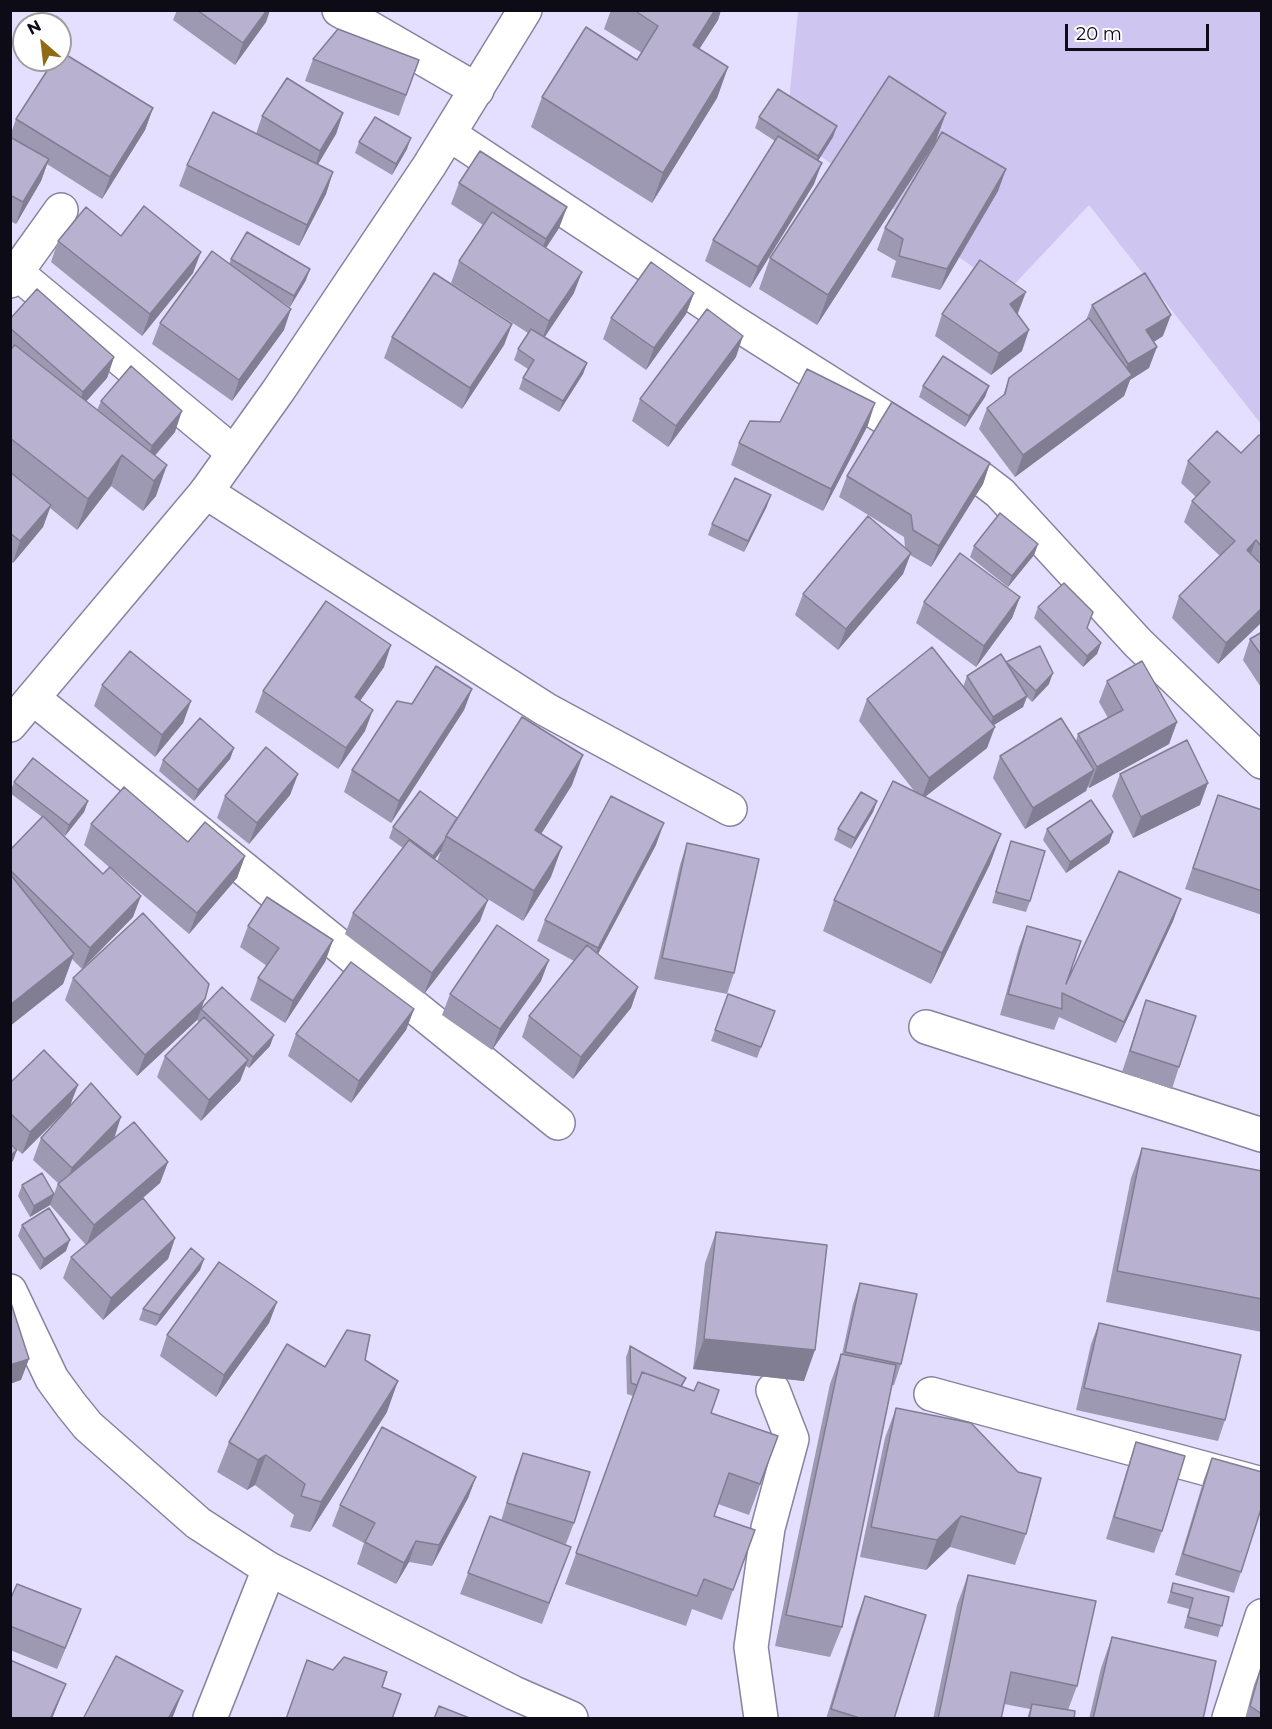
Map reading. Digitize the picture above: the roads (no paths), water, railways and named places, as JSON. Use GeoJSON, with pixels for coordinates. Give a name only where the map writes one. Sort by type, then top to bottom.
{"type":"FeatureCollection","features":[{"type":"Feature","properties":{"kind":"street"},"geometry":{"type":"LineString","coordinates":[[339,10],[477,90]]}},
{"type":"Feature","properties":{"kind":"street"},"geometry":{"type":"LineString","coordinates":[[10,725],[207,492],[278,391],[449,134],[525,10]]}},
{"type":"Feature","properties":{"kind":"street"},"geometry":{"type":"LineString","coordinates":[[449,134],[732,321],[1000,493],[1138,644],[1262,762]]}},
{"type":"Feature","properties":{"kind":"street"},"geometry":{"type":"LineString","coordinates":[[61,210],[14,277],[234,453]]}},
{"type":"Feature","properties":{"kind":"street"},"geometry":{"type":"LineString","coordinates":[[207,492],[545,709],[730,809]]}},
{"type":"Feature","properties":{"kind":"street"},"geometry":{"type":"LineString","coordinates":[[33,698],[558,1123]]}},
{"type":"Feature","properties":{"kind":"street"},"geometry":{"type":"LineString","coordinates":[[926,1027],[1262,1135]]}},
{"type":"Feature","properties":{"kind":"street"},"geometry":{"type":"LineString","coordinates":[[10,1291],[52,1379],[88,1426],[198,1523],[269,1569],[514,1693],[571,1719]]}},
{"type":"Feature","properties":{"kind":"street"},"geometry":{"type":"LineString","coordinates":[[761,1719],[751,1647],[768,1528],[792,1439],[773,1390]]}},
{"type":"Feature","properties":{"kind":"street"},"geometry":{"type":"LineString","coordinates":[[931,1394],[1262,1484]]}},
{"type":"Feature","properties":{"kind":"street"},"geometry":{"type":"LineString","coordinates":[[210,1719],[269,1569]]}},
{"type":"Feature","properties":{"kind":"street"},"geometry":{"type":"LineString","coordinates":[[1229,1719],[1262,1616]]}}]}
